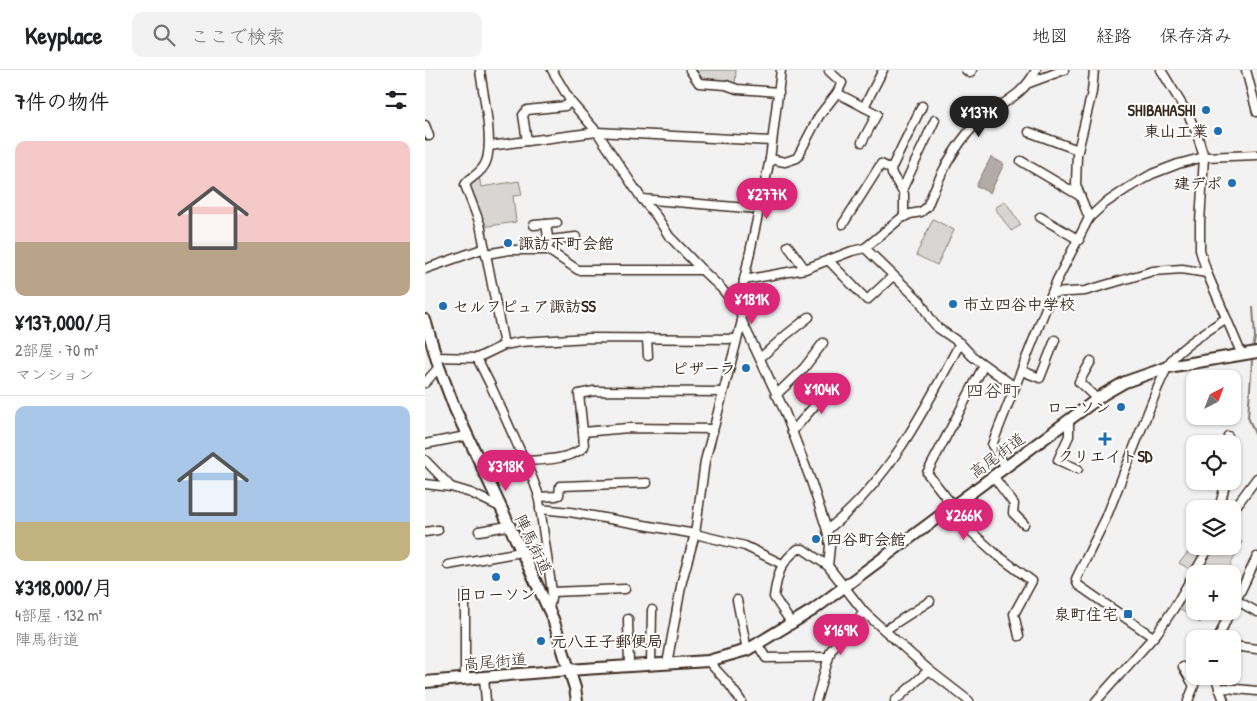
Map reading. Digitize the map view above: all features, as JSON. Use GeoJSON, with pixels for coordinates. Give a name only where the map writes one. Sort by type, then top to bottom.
{"type":"FeatureCollection","features":[{"type":"Feature","properties":{"kind":"main road","name":"陣馬街道"},"geometry":{"type":"LineString","coordinates":[[425,320],[439,367],[466,436],[549,609],[575,688],[577,701]]}},
{"type":"Feature","properties":{"kind":"main road","name":"高尾街道"},"geometry":{"type":"LineString","coordinates":[[425,682],[708,661],[747,650],[792,624],[1097,399],[1125,382],[1168,367],[1257,352]]}},
{"type":"Feature","properties":{"kind":"street"},"geometry":{"type":"LineString","coordinates":[[480,70],[489,146],[485,164],[478,174],[465,184],[481,224],[504,345]]}},
{"type":"Feature","properties":{"kind":"street"},"geometry":{"type":"LineString","coordinates":[[552,70],[571,102],[597,132],[669,236],[740,310]]}},
{"type":"Feature","properties":{"kind":"street"},"geometry":{"type":"LineString","coordinates":[[690,70],[699,83],[779,92]]}},
{"type":"Feature","properties":{"kind":"street"},"geometry":{"type":"LineString","coordinates":[[781,70],[770,159],[758,209],[740,310],[742,321],[784,410],[811,481],[827,530],[829,546],[828,566]]}},
{"type":"Feature","properties":{"kind":"street"},"geometry":{"type":"LineString","coordinates":[[770,159],[785,162],[797,158],[819,116],[837,93],[841,83],[830,70]]}},
{"type":"Feature","properties":{"kind":"street"},"geometry":{"type":"LineString","coordinates":[[864,107],[883,70]]}},
{"type":"Feature","properties":{"kind":"street"},"geometry":{"type":"LineString","coordinates":[[744,280],[805,269],[865,248],[904,217],[921,212],[927,207],[952,155],[970,131],[993,110],[1011,100],[1029,83],[1036,70]]}},
{"type":"Feature","properties":{"kind":"street"},"geometry":{"type":"LineString","coordinates":[[1029,83],[1064,70]]}},
{"type":"Feature","properties":{"kind":"street"},"geometry":{"type":"LineString","coordinates":[[1089,218],[1076,185],[1078,150],[1092,92],[1094,70]]}},
{"type":"Feature","properties":{"kind":"street"},"geometry":{"type":"LineString","coordinates":[[1161,70],[1189,116],[1197,134],[1203,157],[1200,250],[1207,273],[1242,355]]}},
{"type":"Feature","properties":{"kind":"street"},"geometry":{"type":"LineString","coordinates":[[1246,70],[1257,112]]}},
{"type":"Feature","properties":{"kind":"street"},"geometry":{"type":"LineString","coordinates":[[837,93],[877,114],[862,142]]}},
{"type":"Feature","properties":{"kind":"street"},"geometry":{"type":"LineString","coordinates":[[527,141],[523,115],[527,110],[565,106],[571,102]]}},
{"type":"Feature","properties":{"kind":"street"},"geometry":{"type":"LineString","coordinates":[[904,217],[904,194],[891,169],[922,106]]}},
{"type":"Feature","properties":{"kind":"street"},"geometry":{"type":"LineString","coordinates":[[902,190],[935,120]]}},
{"type":"Feature","properties":{"kind":"street"},"geometry":{"type":"LineString","coordinates":[[489,146],[597,132],[772,141]]}},
{"type":"Feature","properties":{"kind":"street"},"geometry":{"type":"LineString","coordinates":[[1029,132],[1078,150]]}},
{"type":"Feature","properties":{"kind":"street"},"geometry":{"type":"LineString","coordinates":[[1006,467],[992,444],[1053,293],[1089,218],[1104,204],[1152,174],[1178,164],[1203,157],[1257,155]]}},
{"type":"Feature","properties":{"kind":"street"},"geometry":{"type":"LineString","coordinates":[[1021,161],[1080,196]]}},
{"type":"Feature","properties":{"kind":"street"},"geometry":{"type":"LineString","coordinates":[[843,224],[881,164],[891,169]]}},
{"type":"Feature","properties":{"kind":"street"},"geometry":{"type":"LineString","coordinates":[[642,199],[758,209]]}},
{"type":"Feature","properties":{"kind":"street"},"geometry":{"type":"LineString","coordinates":[[1040,217],[1079,240]]}},
{"type":"Feature","properties":{"kind":"street"},"geometry":{"type":"LineString","coordinates":[[534,225],[557,222]]}},
{"type":"Feature","properties":{"kind":"street"},"geometry":{"type":"LineString","coordinates":[[546,224],[550,251]]}},
{"type":"Feature","properties":{"kind":"street"},"geometry":{"type":"LineString","coordinates":[[549,240],[576,237]]}},
{"type":"Feature","properties":{"kind":"street"},"geometry":{"type":"LineString","coordinates":[[788,246],[805,269]]}},
{"type":"Feature","properties":{"kind":"street"},"geometry":{"type":"LineString","coordinates":[[865,248],[920,301],[938,328],[1015,387]]}},
{"type":"Feature","properties":{"kind":"street"},"geometry":{"type":"LineString","coordinates":[[425,269],[485,251],[509,250],[550,251],[578,270],[701,270]]}},
{"type":"Feature","properties":{"kind":"street"},"geometry":{"type":"LineString","coordinates":[[829,260],[867,300],[893,276]]}},
{"type":"Feature","properties":{"kind":"street"},"geometry":{"type":"LineString","coordinates":[[1053,293],[1085,291],[1153,271],[1182,269],[1207,273]]}},
{"type":"Feature","properties":{"kind":"street"},"geometry":{"type":"LineString","coordinates":[[760,358],[809,317]]}},
{"type":"Feature","properties":{"kind":"street"},"geometry":{"type":"LineString","coordinates":[[1153,637],[1078,585],[1076,579],[1106,518],[1157,387],[1168,367],[1187,346],[1226,318]]}},
{"type":"Feature","properties":{"kind":"street"},"geometry":{"type":"LineString","coordinates":[[667,664],[682,581],[695,534],[705,460],[742,321]]}},
{"type":"Feature","properties":{"kind":"street"},"geometry":{"type":"LineString","coordinates":[[436,357],[477,358],[504,345],[520,342],[589,338],[736,339]]}},
{"type":"Feature","properties":{"kind":"street"},"geometry":{"type":"LineString","coordinates":[[647,338],[647,356]]}},
{"type":"Feature","properties":{"kind":"street"},"geometry":{"type":"LineString","coordinates":[[1022,372],[1040,378],[1055,340]]}},
{"type":"Feature","properties":{"kind":"street"},"geometry":{"type":"LineString","coordinates":[[776,395],[805,368],[823,343]]}},
{"type":"Feature","properties":{"kind":"street"},"geometry":{"type":"LineString","coordinates":[[827,530],[843,518],[897,455],[938,386],[960,343]]}},
{"type":"Feature","properties":{"kind":"street"},"geometry":{"type":"LineString","coordinates":[[477,358],[525,461],[538,497],[552,592],[549,609]]}},
{"type":"Feature","properties":{"kind":"street"},"geometry":{"type":"LineString","coordinates":[[1091,361],[1079,382],[1097,399]]}},
{"type":"Feature","properties":{"kind":"street"},"geometry":{"type":"LineString","coordinates":[[984,365],[927,473],[950,508],[996,554],[1032,581],[1014,614],[1019,636]]}},
{"type":"Feature","properties":{"kind":"street"},"geometry":{"type":"LineString","coordinates":[[425,383],[439,367]]}},
{"type":"Feature","properties":{"kind":"street"},"geometry":{"type":"LineString","coordinates":[[792,432],[834,383]]}},
{"type":"Feature","properties":{"kind":"street"},"geometry":{"type":"LineString","coordinates":[[525,461],[551,459],[579,452],[584,447],[579,394],[594,391],[722,392]]}},
{"type":"Feature","properties":{"kind":"street"},"geometry":{"type":"LineString","coordinates":[[1069,420],[1069,436],[1058,460],[1077,469]]}},
{"type":"Feature","properties":{"kind":"street"},"geometry":{"type":"LineString","coordinates":[[583,432],[628,428],[713,429]]}},
{"type":"Feature","properties":{"kind":"street"},"geometry":{"type":"LineString","coordinates":[[425,444],[466,436]]}},
{"type":"Feature","properties":{"kind":"street"},"geometry":{"type":"LineString","coordinates":[[425,460],[451,487]]}},
{"type":"Feature","properties":{"kind":"street"},"geometry":{"type":"LineString","coordinates":[[993,476],[1014,504],[1013,513],[1025,524]]}},
{"type":"Feature","properties":{"kind":"street"},"geometry":{"type":"LineString","coordinates":[[1240,500],[1257,478]]}},
{"type":"Feature","properties":{"kind":"street"},"geometry":{"type":"LineString","coordinates":[[538,497],[559,495],[560,486],[647,483]]}},
{"type":"Feature","properties":{"kind":"street"},"geometry":{"type":"LineString","coordinates":[[425,484],[451,487],[477,495],[499,507]]}},
{"type":"Feature","properties":{"kind":"street"},"geometry":{"type":"LineString","coordinates":[[539,509],[570,512],[695,534],[745,546],[782,564]]}},
{"type":"Feature","properties":{"kind":"street"},"geometry":{"type":"LineString","coordinates":[[479,531],[508,526]]}},
{"type":"Feature","properties":{"kind":"street"},"geometry":{"type":"LineString","coordinates":[[425,532],[438,530]]}},
{"type":"Feature","properties":{"kind":"street"},"geometry":{"type":"LineString","coordinates":[[792,624],[774,597],[782,564],[798,549],[803,550],[828,566],[864,612],[929,670],[969,701]]}},
{"type":"Feature","properties":{"kind":"street"},"geometry":{"type":"LineString","coordinates":[[448,565],[521,552]]}},
{"type":"Feature","properties":{"kind":"street"},"geometry":{"type":"LineString","coordinates":[[1096,701],[1153,637],[1174,608],[1205,555]]}},
{"type":"Feature","properties":{"kind":"street"},"geometry":{"type":"LineString","coordinates":[[1241,590],[1257,557]]}},
{"type":"Feature","properties":{"kind":"street"},"geometry":{"type":"LineString","coordinates":[[552,592],[625,589]]}},
{"type":"Feature","properties":{"kind":"street"},"geometry":{"type":"LineString","coordinates":[[465,595],[465,679]]}},
{"type":"Feature","properties":{"kind":"street"},"geometry":{"type":"LineString","coordinates":[[737,600],[747,650]]}},
{"type":"Feature","properties":{"kind":"street"},"geometry":{"type":"LineString","coordinates":[[885,630],[930,601]]}},
{"type":"Feature","properties":{"kind":"street"},"geometry":{"type":"LineString","coordinates":[[1241,606],[1257,612]]}},
{"type":"Feature","properties":{"kind":"street"},"geometry":{"type":"LineString","coordinates":[[651,665],[652,610]]}},
{"type":"Feature","properties":{"kind":"street"},"geometry":{"type":"LineString","coordinates":[[816,701],[831,650],[864,612]]}},
{"type":"Feature","properties":{"kind":"street"},"geometry":{"type":"LineString","coordinates":[[628,619],[629,666]]}},
{"type":"Feature","properties":{"kind":"street"},"geometry":{"type":"LineString","coordinates":[[758,645],[766,658],[828,657]]}},
{"type":"Feature","properties":{"kind":"street"},"geometry":{"type":"LineString","coordinates":[[1241,647],[1257,649]]}},
{"type":"Feature","properties":{"kind":"street"},"geometry":{"type":"LineString","coordinates":[[708,661],[729,684],[741,701]]}},
{"type":"Feature","properties":{"kind":"street"},"geometry":{"type":"LineString","coordinates":[[1183,667],[1194,686],[1188,701]]}},
{"type":"Feature","properties":{"kind":"street"},"geometry":{"type":"LineString","coordinates":[[895,701],[929,670]]}},
{"type":"Feature","properties":{"kind":"street"},"geometry":{"type":"LineString","coordinates":[[485,678],[486,701]]}},
{"type":"Feature","properties":{"kind":"street"},"geometry":{"type":"LineString","coordinates":[[1218,685],[1223,701]]}},
{"type":"Feature","properties":{"kind":"street"},"geometry":{"type":"LineString","coordinates":[[1219,689],[1257,691]]}},
{"type":"Feature","properties":{"kind":"shaded area"},"geometry":{"type":"Polygon","coordinates":[[[696,70],[736,70],[735,85],[703,80],[696,70]]]}},
{"type":"Feature","properties":{"kind":"shaded area"},"geometry":{"type":"Polygon","coordinates":[[[991,157],[1004,164],[990,193],[976,186],[991,157]]]}},
{"type":"Feature","properties":{"kind":"shaded area"},"geometry":{"type":"Polygon","coordinates":[[[479,176],[481,187],[519,181],[522,195],[513,196],[516,222],[483,227],[468,185],[479,176]]]}},
{"type":"Feature","properties":{"kind":"shaded area"},"geometry":{"type":"Polygon","coordinates":[[[1005,201],[1021,225],[1011,231],[995,208],[1005,201]]]}},
{"type":"Feature","properties":{"kind":"shaded area"},"geometry":{"type":"Polygon","coordinates":[[[933,219],[954,230],[937,265],[916,255],[933,219]]]}},
{"type":"Feature","properties":{"kind":"shaded area"},"geometry":{"type":"Polygon","coordinates":[[[1186,555],[1199,555],[1194,565],[1186,565],[1186,567],[1179,563],[1186,555]]]}},
{"type":"Feature","properties":{"kind":"shaded area"},"geometry":{"type":"Polygon","coordinates":[[[1209,555],[1236,555],[1230,565],[1204,565],[1209,555]]]}},
{"type":"Feature","properties":{"kind":"shaded area"},"geometry":{"type":"Polygon","coordinates":[[[1186,595],[1186,613],[1178,608],[1186,595]]]}},
{"type":"Feature","properties":{"kind":"waterway"},"geometry":{"type":"LineString","coordinates":[[1253,307],[1255,338],[1253,349]]}},
{"type":"Feature","properties":{"kind":"waterway"},"geometry":{"type":"LineString","coordinates":[[1252,361],[1248,417],[1257,439]]}},
{"type":"Feature","properties":{"kind":"place","name":"SHIBAHASHI"},"geometry":{"type":"Point","coordinates":[1206,110]}},
{"type":"Feature","properties":{"kind":"place","name":"東山工業"},"geometry":{"type":"Point","coordinates":[1218,131]}},
{"type":"Feature","properties":{"kind":"place","name":"建デポ"},"geometry":{"type":"Point","coordinates":[1232,183]}},
{"type":"Feature","properties":{"kind":"place","name":"諏訪下町会館"},"geometry":{"type":"Point","coordinates":[508,243]}},
{"type":"Feature","properties":{"kind":"place","name":"市立四谷中学校"},"geometry":{"type":"Point","coordinates":[953,304]}},
{"type":"Feature","properties":{"kind":"place","name":"セルフピュア諏訪SS"},"geometry":{"type":"Point","coordinates":[443,306]}},
{"type":"Feature","properties":{"kind":"place","name":"ピザーラ"},"geometry":{"type":"Point","coordinates":[746,368]}},
{"type":"Feature","properties":{"kind":"place","name":"ローソン"},"geometry":{"type":"Point","coordinates":[1121,407]}},
{"type":"Feature","properties":{"kind":"place","name":"クリエイトSD"},"geometry":{"type":"Point","coordinates":[1105,439]}},
{"type":"Feature","properties":{"kind":"place","name":"四谷町会館"},"geometry":{"type":"Point","coordinates":[816,539]}},
{"type":"Feature","properties":{"kind":"place","name":"旧ローソン"},"geometry":{"type":"Point","coordinates":[496,577]}},
{"type":"Feature","properties":{"kind":"place","name":"泉町住宅"},"geometry":{"type":"Point","coordinates":[1128,614]}},
{"type":"Feature","properties":{"kind":"place","name":"元八王子郵便局"},"geometry":{"type":"Point","coordinates":[541,641]}},
{"type":"Feature","properties":{"kind":"district","name":"四谷町"},"geometry":{"type":"Point","coordinates":[993,390]}}]}
